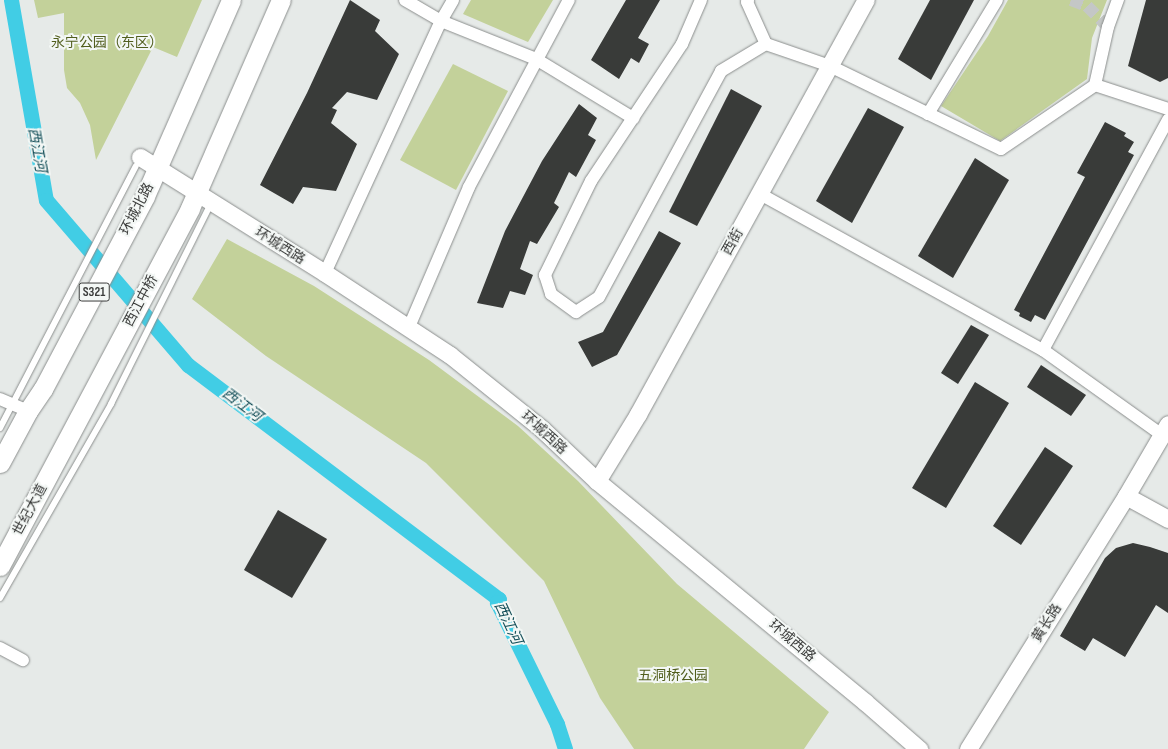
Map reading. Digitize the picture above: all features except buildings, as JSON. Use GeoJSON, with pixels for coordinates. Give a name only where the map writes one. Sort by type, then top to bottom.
{"type":"FeatureCollection","features":[{"type":"Feature","properties":{"kind":"main road","name":"环城北路"},"geometry":{"type":"LineString","coordinates":[[20,407],[43,389],[144,196],[231,0]]}},
{"type":"Feature","properties":{"kind":"main road"},"geometry":{"type":"LineString","coordinates":[[204,199],[281,0]]}},
{"type":"Feature","properties":{"kind":"main road","name":"西街"},"geometry":{"type":"LineString","coordinates":[[597,481],[638,414],[866,0]]}},
{"type":"Feature","properties":{"kind":"main road","name":"环城西路"},"geometry":{"type":"LineString","coordinates":[[138,162],[156,169],[325,273],[450,354],[542,429],[597,481],[859,697],[918,749]]}},
{"type":"Feature","properties":{"kind":"main road","name":"西江中桥"},"geometry":{"type":"LineString","coordinates":[[60,455],[184,220],[204,199]]}},
{"type":"Feature","properties":{"kind":"main road","name":"S321"},"geometry":{"type":"LineString","coordinates":[[0,463],[20,407]]}},
{"type":"Feature","properties":{"kind":"main road","name":"黄长路"},"geometry":{"type":"LineString","coordinates":[[968,749],[1126,496],[1165,429]]}},
{"type":"Feature","properties":{"kind":"main road","name":"世纪大道"},"geometry":{"type":"LineString","coordinates":[[0,566],[60,455]]}},
{"type":"Feature","properties":{"kind":"main road"},"geometry":{"type":"LineString","coordinates":[[1126,496],[1168,519]]}},
{"type":"Feature","properties":{"kind":"street"},"geometry":{"type":"LineString","coordinates":[[405,0],[441,20],[536,59],[633,118]]}},
{"type":"Feature","properties":{"kind":"street"},"geometry":{"type":"LineString","coordinates":[[325,273],[441,20],[453,0]]}},
{"type":"Feature","properties":{"kind":"street"},"geometry":{"type":"LineString","coordinates":[[409,327],[469,187],[536,59],[569,0]]}},
{"type":"Feature","properties":{"kind":"street"},"geometry":{"type":"LineString","coordinates":[[701,0],[682,44],[591,181],[545,275],[550,294],[576,312],[599,297],[721,71],[766,44]]}},
{"type":"Feature","properties":{"kind":"street"},"geometry":{"type":"LineString","coordinates":[[748,0],[747,2],[766,44],[830,66],[1001,149],[1095,84],[1108,27],[1118,0]]}},
{"type":"Feature","properties":{"kind":"street"},"geometry":{"type":"LineString","coordinates":[[928,114],[997,0]]}},
{"type":"Feature","properties":{"kind":"street"},"geometry":{"type":"LineString","coordinates":[[1095,84],[1168,109]]}},
{"type":"Feature","properties":{"kind":"street"},"geometry":{"type":"LineString","coordinates":[[1043,350],[1168,120]]}},
{"type":"Feature","properties":{"kind":"street"},"geometry":{"type":"LineString","coordinates":[[760,194],[1043,350],[1165,429]]}},
{"type":"Feature","properties":{"kind":"street"},"geometry":{"type":"LineString","coordinates":[[0,399],[20,407]]}},
{"type":"Feature","properties":{"kind":"street"},"geometry":{"type":"LineString","coordinates":[[0,648],[23,660]]}},
{"type":"Feature","properties":{"kind":"lane"},"geometry":{"type":"LineString","coordinates":[[0,428],[20,407],[38,357],[138,162]]}},
{"type":"Feature","properties":{"kind":"lane"},"geometry":{"type":"LineString","coordinates":[[0,598],[111,404],[193,240],[204,199]]}},
{"type":"Feature","properties":{"kind":"green space","name":"永宁公园（东区）"},"geometry":{"type":"Polygon","coordinates":[[[34,0],[202,0],[177,57],[153,47],[96,160],[90,125],[80,103],[67,88],[64,70],[64,13],[38,18],[34,0]]]}},
{"type":"Feature","properties":{"kind":"green space"},"geometry":{"type":"Polygon","coordinates":[[[471,0],[553,0],[528,42],[463,14],[471,0]]]}},
{"type":"Feature","properties":{"kind":"green space"},"geometry":{"type":"Polygon","coordinates":[[[1008,0],[1107,0],[1092,38],[1087,79],[1000,141],[941,106],[988,36],[1008,0]]]}},
{"type":"Feature","properties":{"kind":"green space"},"geometry":{"type":"Polygon","coordinates":[[[453,64],[508,91],[456,190],[400,160],[453,64]]]}},
{"type":"Feature","properties":{"kind":"green space","name":"五洞桥公园"},"geometry":{"type":"Polygon","coordinates":[[[227,239],[314,286],[429,360],[518,426],[578,481],[677,584],[829,712],[804,749],[634,749],[600,698],[544,581],[426,463],[266,356],[192,299],[227,239]]]}},
{"type":"Feature","properties":{"kind":"waterway","name":"西江河"},"geometry":{"type":"LineString","coordinates":[[11,0],[46,200],[188,365],[499,599],[497,602],[557,724],[565,749]]}},
{"type":"Feature","properties":{"kind":"tunnel"},"geometry":{"type":"LineString","coordinates":[[1071,0],[1087,6],[1108,27]]}}]}
